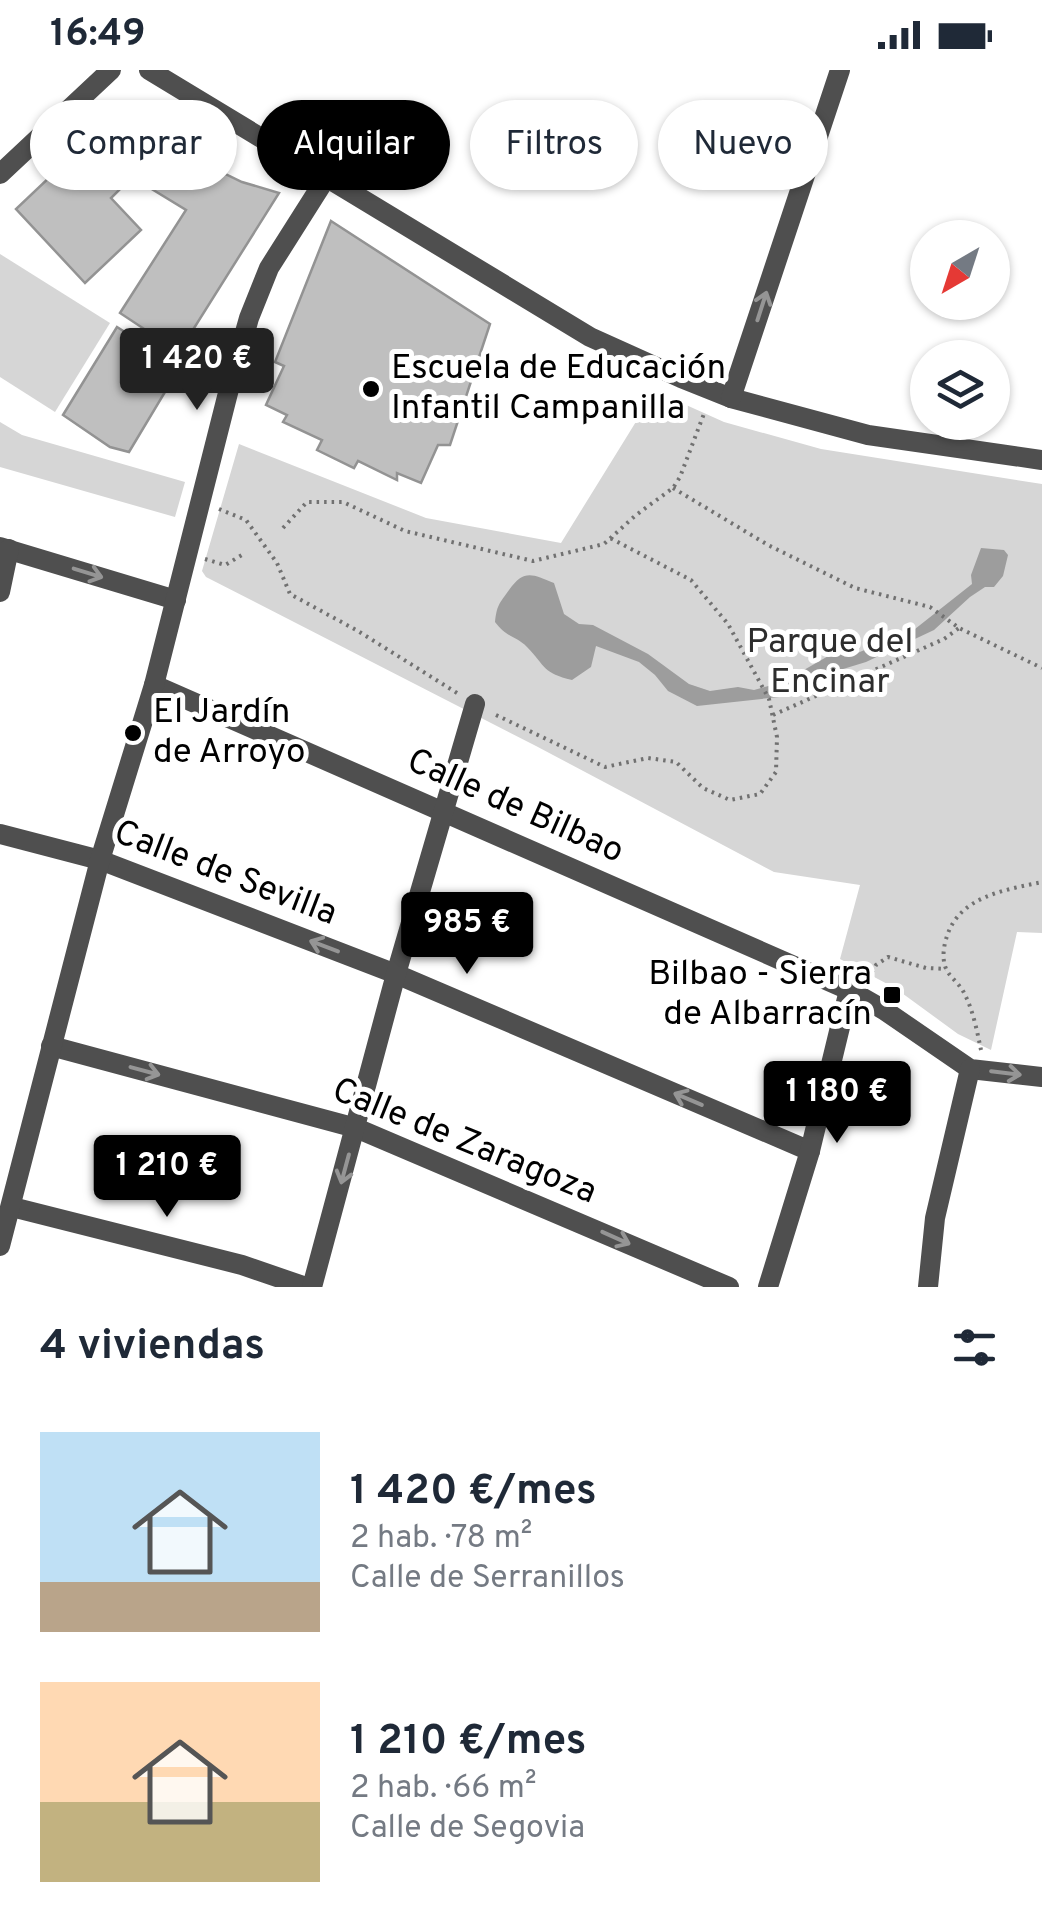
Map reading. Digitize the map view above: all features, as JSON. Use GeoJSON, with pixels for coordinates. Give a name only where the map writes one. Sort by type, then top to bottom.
{"type":"FeatureCollection","features":[{"type":"Feature","properties":{"kind":"street"},"geometry":{"type":"LineString","coordinates":[[0,174],[110,70]]}},
{"type":"Feature","properties":{"kind":"street"},"geometry":{"type":"LineString","coordinates":[[149,70],[257,136]]}},
{"type":"Feature","properties":{"kind":"street"},"geometry":{"type":"LineString","coordinates":[[731,398],[840,70]]}},
{"type":"Feature","properties":{"kind":"street"},"geometry":{"type":"LineString","coordinates":[[0,1246],[100,860],[154,685],[249,318],[270,268],[319,190]]}},
{"type":"Feature","properties":{"kind":"street"},"geometry":{"type":"LineString","coordinates":[[346,190],[590,336],[731,398],[868,436],[1042,460]]}},
{"type":"Feature","properties":{"kind":"street"},"geometry":{"type":"LineString","coordinates":[[0,592],[5,548],[176,600]]}},
{"type":"Feature","properties":{"kind":"street","name":"Calle de Bilbao"},"geometry":{"type":"LineString","coordinates":[[154,685],[854,992],[978,1070]]}},
{"type":"Feature","properties":{"kind":"street"},"geometry":{"type":"LineString","coordinates":[[12,1206],[242,1265],[309,1287],[475,704]]}},
{"type":"Feature","properties":{"kind":"street","name":"Calle de Sevilla"},"geometry":{"type":"LineString","coordinates":[[0,834],[100,860],[396,974],[810,1150]]}},
{"type":"Feature","properties":{"kind":"street"},"geometry":{"type":"LineString","coordinates":[[768,1287],[854,992]]}},
{"type":"Feature","properties":{"kind":"street","name":"Calle de Zaragoza"},"geometry":{"type":"LineString","coordinates":[[51,1046],[356,1128],[729,1287]]}},
{"type":"Feature","properties":{"kind":"street"},"geometry":{"type":"LineString","coordinates":[[928,1287],[935,1218],[978,1070],[1042,1078]]}},
{"type":"Feature","properties":{"kind":"path"},"geometry":{"type":"LineString","coordinates":[[283,528],[307,502],[342,502],[405,531],[533,561],[604,544],[673,488],[705,411]]}},
{"type":"Feature","properties":{"kind":"path"},"geometry":{"type":"LineString","coordinates":[[673,488],[768,545],[856,588],[930,608],[959,628],[1042,668]]}},
{"type":"Feature","properties":{"kind":"path"},"geometry":{"type":"LineString","coordinates":[[200,502],[246,520],[277,563],[290,594],[475,704],[605,767],[648,758],[676,762],[703,788],[730,800],[760,794],[776,772],[777,738],[769,698],[728,624],[691,580],[610,538]]}},
{"type":"Feature","properties":{"kind":"path"},"geometry":{"type":"LineString","coordinates":[[187,554],[225,565],[242,555]]}},
{"type":"Feature","properties":{"kind":"path"},"geometry":{"type":"LineString","coordinates":[[772,715],[944,639],[959,628]]}},
{"type":"Feature","properties":{"kind":"path"},"geometry":{"type":"LineString","coordinates":[[978,1070],[974,1019],[963,990],[946,969],[943,947],[951,924],[965,906],[1004,890],[1042,882]]}},
{"type":"Feature","properties":{"kind":"path"},"geometry":{"type":"LineString","coordinates":[[854,992],[876,965],[888,957],[926,968],[946,969]]}},
{"type":"Feature","properties":{"kind":"green space"},"geometry":{"type":"Polygon","coordinates":[[[0,254],[110,323],[55,412],[0,377],[0,254]]]}},
{"type":"Feature","properties":{"kind":"green space","name":"Parque del Encinar"},"geometry":{"type":"Polygon","coordinates":[[[655,391],[724,422],[821,449],[1042,484],[1042,933],[1017,932],[991,1050],[958,1034],[895,988],[840,959],[860,885],[774,872],[206,577],[202,571],[239,444],[426,518],[561,543],[655,391]]]}},
{"type":"Feature","properties":{"kind":"green space"},"geometry":{"type":"Polygon","coordinates":[[[0,422],[22,435],[185,482],[175,517],[0,467],[0,422]]]}},
{"type":"Feature","properties":{"kind":"shaded area"},"geometry":{"type":"Polygon","coordinates":[[[981,548],[1004,550],[1008,555],[1003,576],[994,587],[985,587],[970,597],[934,630],[866,662],[817,677],[797,691],[779,697],[697,706],[668,691],[639,662],[596,646],[591,667],[572,680],[550,672],[527,647],[495,622],[499,605],[514,583],[524,576],[534,576],[554,583],[564,614],[648,654],[689,684],[710,691],[738,687],[754,690],[783,682],[830,655],[855,654],[915,629],[972,584],[971,575],[981,548]]]}},
{"type":"Feature","properties":{"kind":"building"},"geometry":{"type":"Polygon","coordinates":[[[237,180],[257,186],[257,190],[279,193],[179,352],[120,313],[186,210],[153,190],[237,190],[237,180]]]}},
{"type":"Feature","properties":{"kind":"building"},"geometry":{"type":"Polygon","coordinates":[[[36,190],[119,190],[111,198],[141,230],[85,283],[16,209],[36,190]]]}},
{"type":"Feature","properties":{"kind":"building","name":"Escuela de Educación Infantil Campanilla"},"geometry":{"type":"Polygon","coordinates":[[[331,221],[490,324],[450,445],[438,445],[421,483],[397,473],[397,480],[358,461],[354,468],[317,450],[322,440],[283,422],[287,415],[266,405],[284,366],[275,362],[331,221]]]}},
{"type":"Feature","properties":{"kind":"building"},"geometry":{"type":"Polygon","coordinates":[[[117,327],[180,367],[129,452],[110,447],[63,415],[117,327]]]}},
{"type":"Feature","properties":{"kind":"place","name":"Escuela de Educación Infantil Campanilla"},"geometry":{"type":"Point","coordinates":[371,389]}},
{"type":"Feature","properties":{"kind":"place","name":"El Jardín de Arroyo"},"geometry":{"type":"Point","coordinates":[133,733]}},
{"type":"Feature","properties":{"kind":"place","name":"Bilbao - Sierra de Albarracín"},"geometry":{"type":"Point","coordinates":[892,995]}}]}
